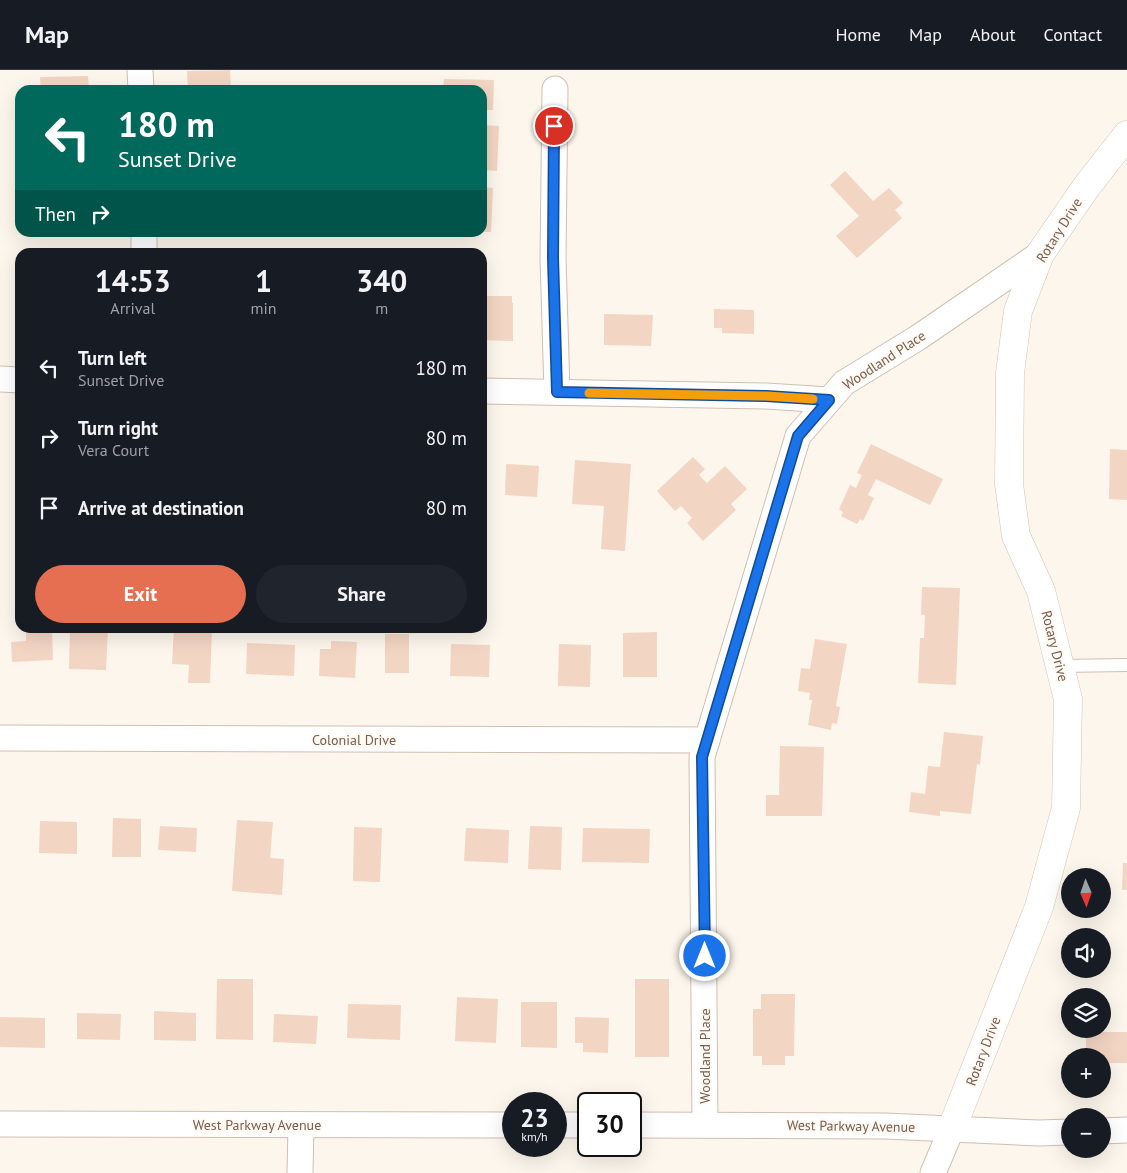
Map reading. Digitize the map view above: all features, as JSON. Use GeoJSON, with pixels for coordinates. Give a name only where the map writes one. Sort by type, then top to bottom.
{"type":"FeatureCollection","features":[{"type":"Feature","properties":{"kind":"street"},"geometry":{"type":"LineString","coordinates":[[140,70],[141,85]]}},
{"type":"Feature","properties":{"kind":"street"},"geometry":{"type":"LineString","coordinates":[[555,89],[553,258],[557,392]]}},
{"type":"Feature","properties":{"kind":"street","name":"Rotary Drive"},"geometry":{"type":"LineString","coordinates":[[933,1173],[1039,907],[1066,808],[1068,699],[1042,591],[1016,536],[1008,484],[1010,372],[1018,311],[1040,254],[1087,186],[1127,135]]}},
{"type":"Feature","properties":{"kind":"street","name":"Woodland Place"},"geometry":{"type":"LineString","coordinates":[[705,1125],[702,757],[798,436],[844,383],[919,337],[1040,254]]}},
{"type":"Feature","properties":{"kind":"street"},"geometry":{"type":"LineString","coordinates":[[0,379],[15,380]]}},
{"type":"Feature","properties":{"kind":"street"},"geometry":{"type":"LineString","coordinates":[[487,391],[766,396],[829,400]]}},
{"type":"Feature","properties":{"kind":"street","name":"Colonial Drive"},"geometry":{"type":"LineString","coordinates":[[0,738],[707,740]]}},
{"type":"Feature","properties":{"kind":"street","name":"West Parkway Avenue"},"geometry":{"type":"LineString","coordinates":[[0,1124],[502,1125]]}},
{"type":"Feature","properties":{"kind":"street"},"geometry":{"type":"LineString","coordinates":[[300,1125],[300,1173]]}},
{"type":"Feature","properties":{"kind":"street","name":"West Parkway Avenue"},"geometry":{"type":"LineString","coordinates":[[642,1125],[885,1126],[1038,1133],[1061,1132]]}},
{"type":"Feature","properties":{"kind":"street"},"geometry":{"type":"LineString","coordinates":[[1111,1131],[1127,1130]]}},
{"type":"Feature","properties":{"kind":"lane"},"geometry":{"type":"LineString","coordinates":[[1060,666],[1127,665]]}},
{"type":"Feature","properties":{"kind":"building"},"geometry":{"type":"Polygon","coordinates":[[[230,70],[231,85],[188,85],[187,71],[230,70]]]}},
{"type":"Feature","properties":{"kind":"building"},"geometry":{"type":"Polygon","coordinates":[[[88,76],[89,85],[41,85],[40,77],[88,76]]]}},
{"type":"Feature","properties":{"kind":"building"},"geometry":{"type":"Polygon","coordinates":[[[444,79],[494,80],[493,110],[487,110],[487,85],[443,85],[444,79]]]}},
{"type":"Feature","properties":{"kind":"building"},"geometry":{"type":"Polygon","coordinates":[[[487,125],[499,126],[497,171],[487,170],[487,125]]]}},
{"type":"Feature","properties":{"kind":"building"},"geometry":{"type":"Polygon","coordinates":[[[845,171],[873,201],[889,188],[903,203],[895,210],[902,218],[857,258],[836,236],[859,216],[830,185],[845,171]]]}},
{"type":"Feature","properties":{"kind":"building"},"geometry":{"type":"Polygon","coordinates":[[[487,187],[493,188],[491,232],[487,232],[487,187]]]}},
{"type":"Feature","properties":{"kind":"building"},"geometry":{"type":"Polygon","coordinates":[[[487,296],[512,296],[513,341],[487,340],[487,296]]]}},
{"type":"Feature","properties":{"kind":"building"},"geometry":{"type":"Polygon","coordinates":[[[714,309],[754,310],[754,334],[722,333],[722,328],[714,328],[714,309]]]}},
{"type":"Feature","properties":{"kind":"building"},"geometry":{"type":"Polygon","coordinates":[[[604,314],[653,315],[651,346],[604,345],[604,314]]]}},
{"type":"Feature","properties":{"kind":"building"},"geometry":{"type":"Polygon","coordinates":[[[871,444],[943,479],[930,505],[876,479],[868,495],[874,498],[863,521],[860,519],[857,524],[841,516],[843,512],[839,509],[850,485],[856,488],[862,475],[857,473],[871,444]]]}},
{"type":"Feature","properties":{"kind":"building"},"geometry":{"type":"Polygon","coordinates":[[[1110,449],[1127,450],[1127,500],[1109,499],[1110,449]]]}},
{"type":"Feature","properties":{"kind":"building"},"geometry":{"type":"Polygon","coordinates":[[[693,457],[705,469],[699,475],[707,483],[725,466],[747,489],[731,504],[736,510],[703,541],[687,523],[692,518],[681,506],[675,511],[657,491],[693,457]]]}},
{"type":"Feature","properties":{"kind":"building"},"geometry":{"type":"Polygon","coordinates":[[[575,460],[631,464],[625,551],[601,549],[604,506],[572,504],[575,460]]]}},
{"type":"Feature","properties":{"kind":"building"},"geometry":{"type":"Polygon","coordinates":[[[506,464],[539,466],[537,497],[505,495],[506,464]]]}},
{"type":"Feature","properties":{"kind":"building"},"geometry":{"type":"Polygon","coordinates":[[[922,587],[960,588],[956,685],[918,683],[920,638],[924,638],[925,615],[921,615],[922,587]]]}},
{"type":"Feature","properties":{"kind":"building"},"geometry":{"type":"Polygon","coordinates":[[[657,632],[657,677],[623,677],[623,633],[657,632]]]}},
{"type":"Feature","properties":{"kind":"building"},"geometry":{"type":"Polygon","coordinates":[[[26,633],[52,633],[53,660],[12,662],[11,642],[26,641],[26,633]]]}},
{"type":"Feature","properties":{"kind":"building"},"geometry":{"type":"Polygon","coordinates":[[[70,633],[108,633],[106,670],[69,669],[70,633]]]}},
{"type":"Feature","properties":{"kind":"building"},"geometry":{"type":"Polygon","coordinates":[[[174,633],[212,633],[210,683],[188,683],[189,665],[172,664],[174,633]]]}},
{"type":"Feature","properties":{"kind":"building"},"geometry":{"type":"Polygon","coordinates":[[[385,634],[409,634],[409,673],[385,673],[385,634]]]}},
{"type":"Feature","properties":{"kind":"building"},"geometry":{"type":"Polygon","coordinates":[[[815,639],[847,644],[836,706],[840,707],[837,724],[832,723],[831,730],[808,725],[812,700],[809,700],[810,693],[798,691],[801,668],[810,669],[815,639]]]}},
{"type":"Feature","properties":{"kind":"building"},"geometry":{"type":"Polygon","coordinates":[[[331,641],[357,642],[355,678],[319,676],[320,649],[331,649],[331,641]]]}},
{"type":"Feature","properties":{"kind":"building"},"geometry":{"type":"Polygon","coordinates":[[[247,643],[295,645],[294,676],[246,674],[247,643]]]}},
{"type":"Feature","properties":{"kind":"building"},"geometry":{"type":"Polygon","coordinates":[[[451,644],[490,645],[489,677],[450,676],[451,644]]]}},
{"type":"Feature","properties":{"kind":"building"},"geometry":{"type":"Polygon","coordinates":[[[559,644],[591,645],[590,687],[558,686],[559,644]]]}},
{"type":"Feature","properties":{"kind":"building"},"geometry":{"type":"Polygon","coordinates":[[[944,732],[983,736],[980,765],[977,764],[971,814],[940,811],[940,816],[909,812],[911,792],[925,794],[928,766],[940,767],[944,732]]]}},
{"type":"Feature","properties":{"kind":"building"},"geometry":{"type":"Polygon","coordinates":[[[780,746],[824,747],[822,816],[766,816],[766,795],[779,795],[780,746]]]}},
{"type":"Feature","properties":{"kind":"building"},"geometry":{"type":"Polygon","coordinates":[[[113,818],[141,819],[141,857],[112,857],[113,818]]]}},
{"type":"Feature","properties":{"kind":"building"},"geometry":{"type":"Polygon","coordinates":[[[237,820],[273,822],[270,858],[284,859],[282,895],[232,891],[237,820]]]}},
{"type":"Feature","properties":{"kind":"building"},"geometry":{"type":"Polygon","coordinates":[[[40,821],[77,822],[77,854],[39,853],[40,821]]]}},
{"type":"Feature","properties":{"kind":"building"},"geometry":{"type":"Polygon","coordinates":[[[160,826],[197,828],[196,852],[158,850],[160,826]]]}},
{"type":"Feature","properties":{"kind":"building"},"geometry":{"type":"Polygon","coordinates":[[[530,826],[562,827],[561,870],[528,869],[530,826]]]}},
{"type":"Feature","properties":{"kind":"building"},"geometry":{"type":"Polygon","coordinates":[[[354,827],[382,828],[380,882],[353,881],[354,827]]]}},
{"type":"Feature","properties":{"kind":"building"},"geometry":{"type":"Polygon","coordinates":[[[466,828],[509,830],[508,863],[464,861],[466,828]]]}},
{"type":"Feature","properties":{"kind":"building"},"geometry":{"type":"Polygon","coordinates":[[[583,828],[650,829],[649,863],[582,862],[583,828]]]}},
{"type":"Feature","properties":{"kind":"building"},"geometry":{"type":"Polygon","coordinates":[[[1123,863],[1127,863],[1127,890],[1122,890],[1123,863]]]}},
{"type":"Feature","properties":{"kind":"building"},"geometry":{"type":"Polygon","coordinates":[[[217,979],[253,979],[253,1040],[216,1039],[217,979]]]}},
{"type":"Feature","properties":{"kind":"building"},"geometry":{"type":"Polygon","coordinates":[[[635,979],[669,979],[669,1057],[635,1057],[635,979]]]}},
{"type":"Feature","properties":{"kind":"building"},"geometry":{"type":"Polygon","coordinates":[[[761,994],[795,994],[794,1056],[785,1056],[785,1065],[762,1065],[762,1056],[753,1056],[753,1009],[761,1009],[761,994]]]}},
{"type":"Feature","properties":{"kind":"building"},"geometry":{"type":"Polygon","coordinates":[[[457,997],[498,999],[496,1043],[455,1041],[457,997]]]}},
{"type":"Feature","properties":{"kind":"building"},"geometry":{"type":"Polygon","coordinates":[[[521,1002],[557,1002],[557,1048],[521,1047],[521,1002]]]}},
{"type":"Feature","properties":{"kind":"building"},"geometry":{"type":"Polygon","coordinates":[[[348,1004],[401,1005],[400,1040],[347,1038],[348,1004]]]}},
{"type":"Feature","properties":{"kind":"building"},"geometry":{"type":"Polygon","coordinates":[[[154,1011],[196,1013],[196,1041],[154,1040],[154,1011]]]}},
{"type":"Feature","properties":{"kind":"building"},"geometry":{"type":"Polygon","coordinates":[[[77,1013],[121,1014],[120,1040],[77,1039],[77,1013]]]}},
{"type":"Feature","properties":{"kind":"building"},"geometry":{"type":"Polygon","coordinates":[[[274,1014],[318,1016],[316,1044],[273,1042],[274,1014]]]}},
{"type":"Feature","properties":{"kind":"building"},"geometry":{"type":"Polygon","coordinates":[[[0,1017],[45,1018],[45,1048],[0,1047],[0,1017]]]}},
{"type":"Feature","properties":{"kind":"building"},"geometry":{"type":"Polygon","coordinates":[[[575,1017],[609,1018],[608,1053],[583,1052],[583,1043],[575,1043],[575,1017]]]}},
{"type":"Feature","properties":{"kind":"building"},"geometry":{"type":"Polygon","coordinates":[[[1111,1032],[1127,1032],[1127,1063],[1111,1063],[1111,1048],[1086,1048],[1086,1038],[1111,1038],[1111,1032]]]}},
{"type":"Feature","properties":{"kind":"slow traffic"},"geometry":{"type":"LineString","coordinates":[[589,393],[766,396],[813,399]]}},
{"type":"Feature","properties":{"kind":"route"},"geometry":{"type":"LineString","coordinates":[[554,126],[553,258],[557,392],[766,396],[829,400],[798,436],[702,757],[705,956]]}}]}
